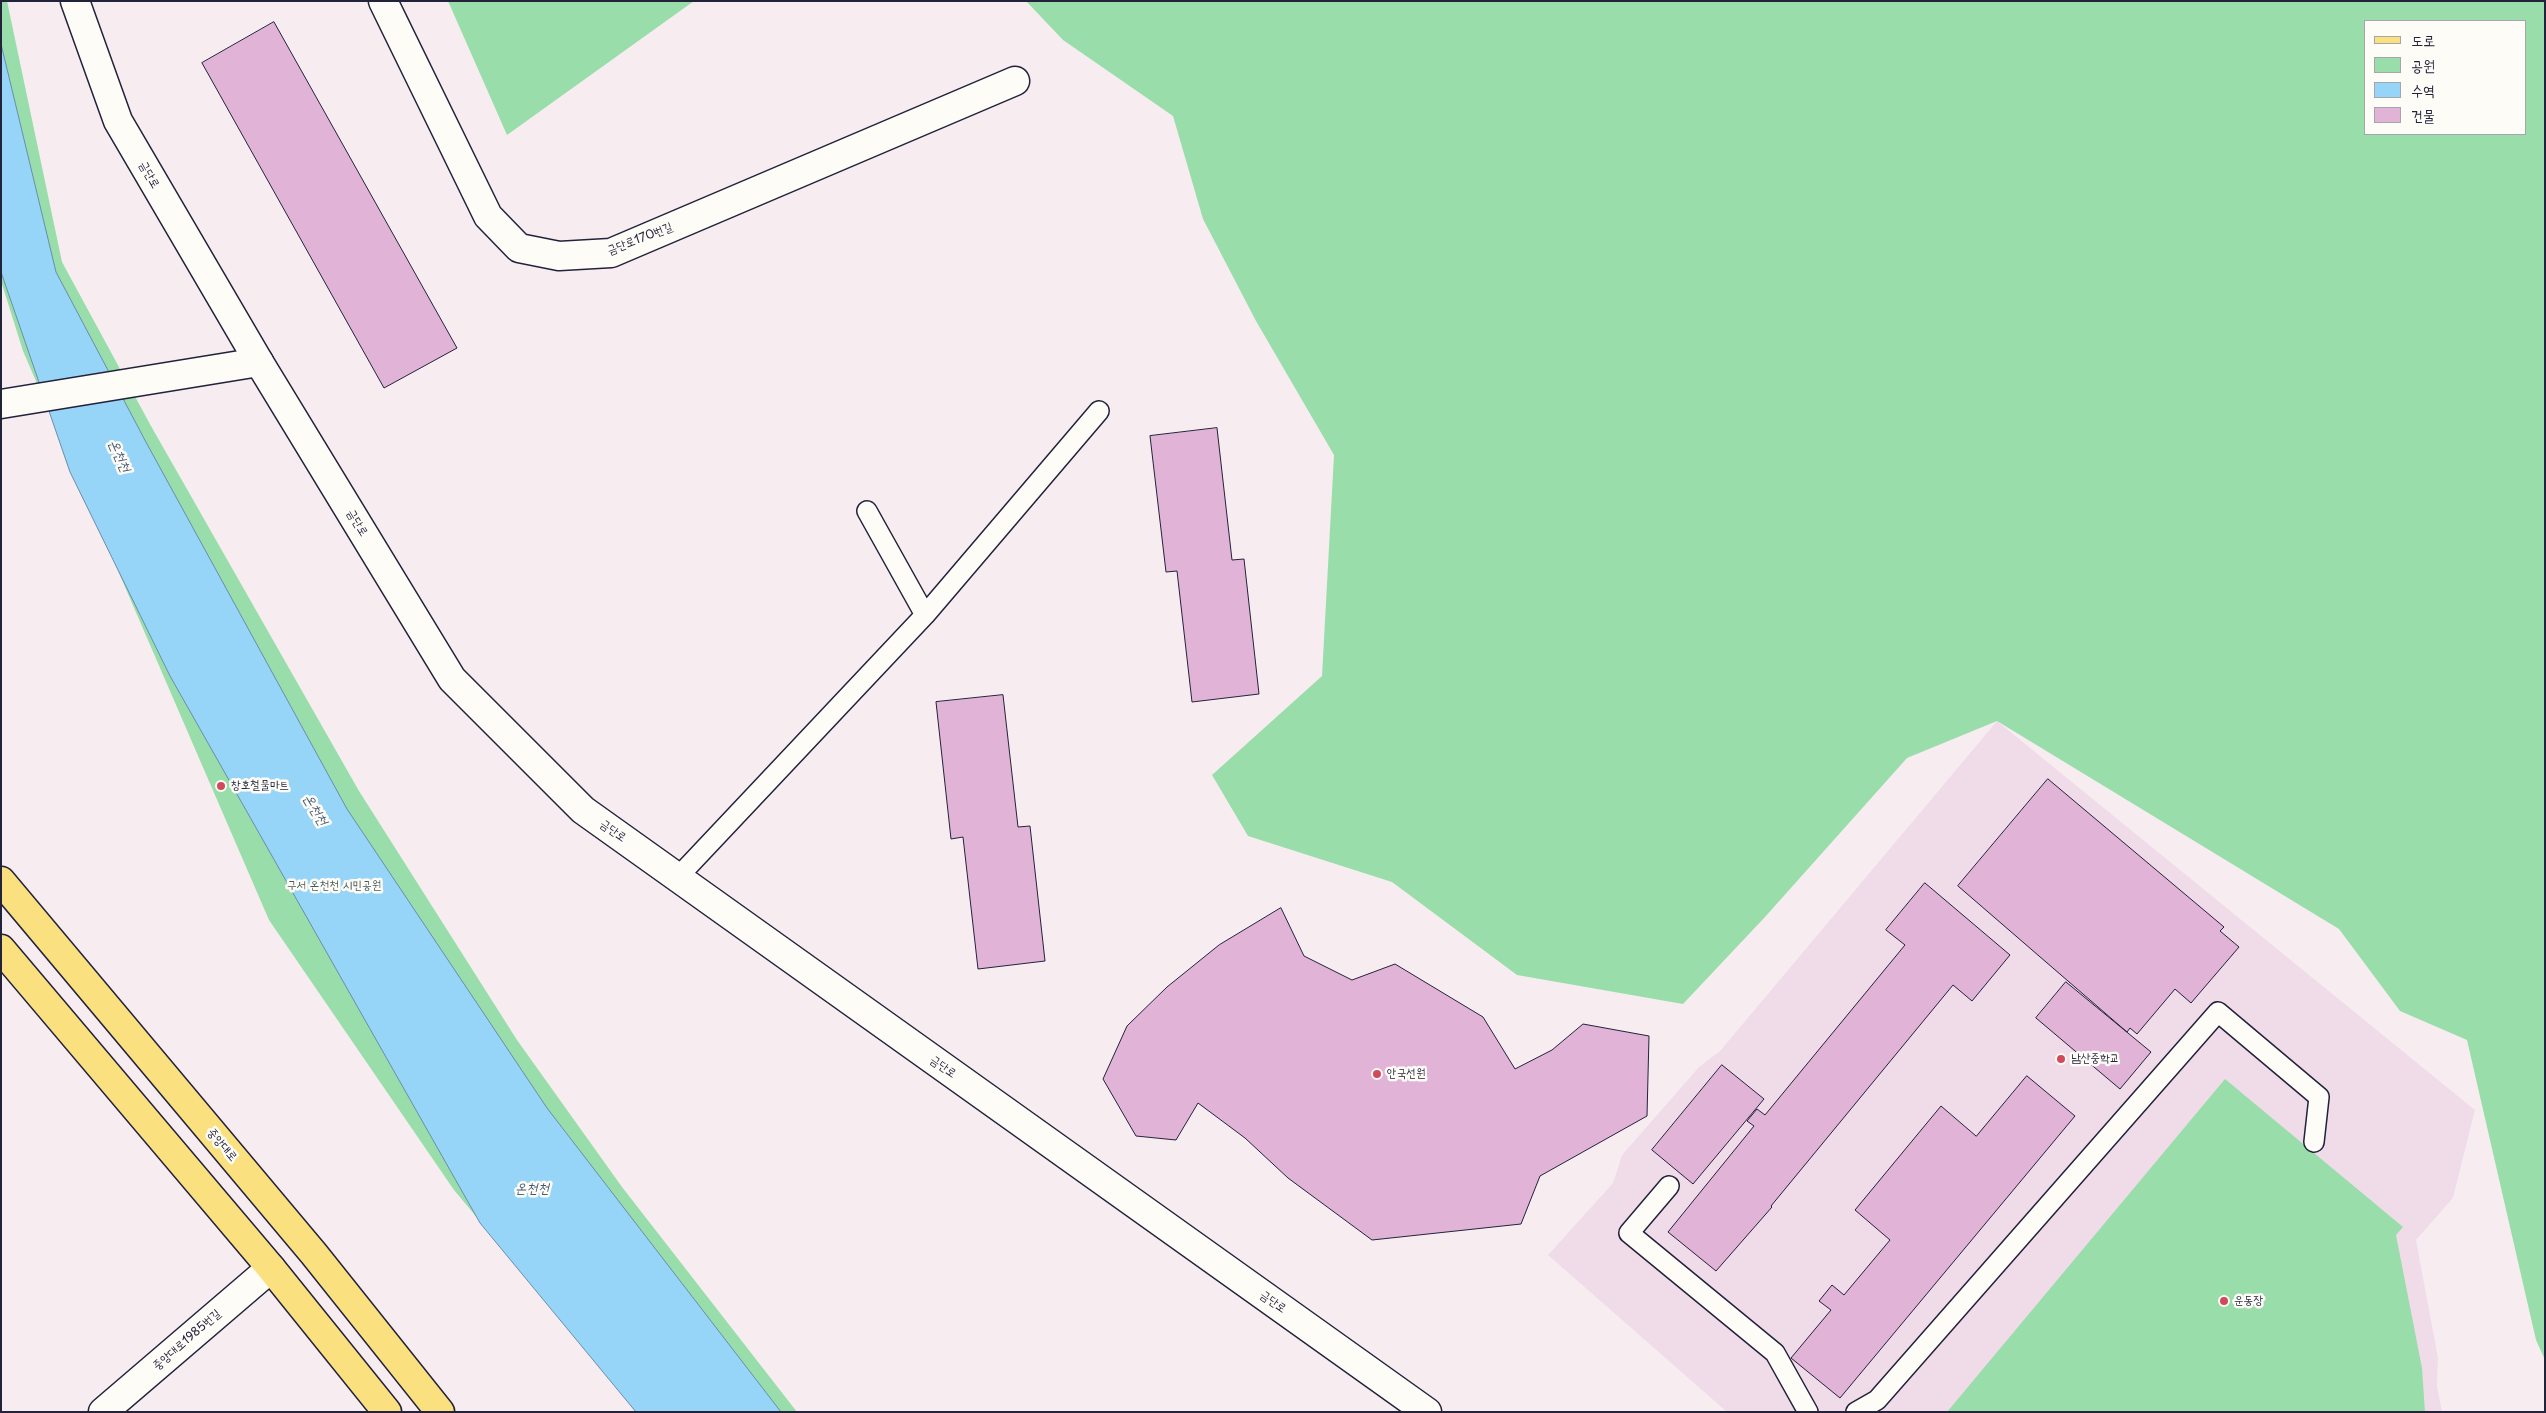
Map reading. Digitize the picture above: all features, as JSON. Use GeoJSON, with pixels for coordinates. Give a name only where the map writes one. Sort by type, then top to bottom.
{"type":"FeatureCollection","features":[{"type":"Feature","properties":{"kind":"main road","name":"중앙대로"},"geometry":{"type":"LineString","coordinates":[[1,881],[314,1254],[440,1412]]}},
{"type":"Feature","properties":{"kind":"main road"},"geometry":{"type":"LineString","coordinates":[[1,949],[271,1268],[387,1412]]}},
{"type":"Feature","properties":{"kind":"street","name":"금단로"},"geometry":{"type":"LineString","coordinates":[[75,1],[118,121],[259,362],[452,679],[583,810],[1427,1412]]}},
{"type":"Feature","properties":{"kind":"street","name":"금단로170번길"},"geometry":{"type":"LineString","coordinates":[[383,1],[488,216],[519,248],[559,256],[611,253],[1015,81]]}},
{"type":"Feature","properties":{"kind":"street"},"geometry":{"type":"LineString","coordinates":[[1,404],[259,362]]}},
{"type":"Feature","properties":{"kind":"street","name":"중앙대로1985번길"},"geometry":{"type":"LineString","coordinates":[[103,1412],[271,1268]]}},
{"type":"Feature","properties":{"kind":"lane"},"geometry":{"type":"LineString","coordinates":[[678,877],[926,616],[1098,411]]}},
{"type":"Feature","properties":{"kind":"lane"},"geometry":{"type":"LineString","coordinates":[[867,511],[926,616]]}},
{"type":"Feature","properties":{"kind":"lane"},"geometry":{"type":"LineString","coordinates":[[1856,1412],[1877,1400],[2218,1012],[2319,1097],[2314,1142]]}},
{"type":"Feature","properties":{"kind":"lane"},"geometry":{"type":"LineString","coordinates":[[1669,1186],[1629,1233],[1775,1353],[1808,1412]]}},
{"type":"Feature","properties":{"kind":"shaded area","name":"남산중학교"},"geometry":{"type":"Polygon","coordinates":[[[1997,721],[2475,1110],[2453,1198],[2416,1240],[2438,1358],[2437,1386],[2442,1412],[1727,1412],[1548,1255],[1613,1183],[1622,1155],[1699,1067],[1720,1051],[1997,721]]]}},
{"type":"Feature","properties":{"kind":"green space","name":"온천천"},"geometry":{"type":"Polygon","coordinates":[[[1,1],[7,1],[62,262],[151,426],[359,791],[517,1040],[622,1187],[797,1412],[639,1412],[454,1190],[269,920],[23,351],[1,281],[1,1]]]}},
{"type":"Feature","properties":{"kind":"green space"},"geometry":{"type":"Polygon","coordinates":[[[448,1],[694,1],[507,135],[448,1]]]}},
{"type":"Feature","properties":{"kind":"green space"},"geometry":{"type":"Polygon","coordinates":[[[1026,1],[2545,1],[2545,1360],[2536,1340],[2467,1040],[2400,1011],[2339,929],[1997,721],[1907,758],[1765,917],[1683,1004],[1517,975],[1392,882],[1248,836],[1212,775],[1322,676],[1334,455],[1256,321],[1203,219],[1173,116],[1063,40],[1026,1]]]}},
{"type":"Feature","properties":{"kind":"green space","name":"운동장"},"geometry":{"type":"Polygon","coordinates":[[[2225,1079],[2403,1227],[2396,1235],[2422,1368],[2425,1412],[1947,1412],[2225,1079]]]}},
{"type":"Feature","properties":{"kind":"water","name":"온천천"},"geometry":{"type":"Polygon","coordinates":[[[1,44],[56,272],[147,444],[347,809],[547,1108],[781,1412],[636,1412],[480,1223],[170,676],[70,472],[1,272],[1,44]]]}},
{"type":"Feature","properties":{"kind":"building"},"geometry":{"type":"Polygon","coordinates":[[[274,22],[457,348],[384,388],[202,63],[274,22]]]}},
{"type":"Feature","properties":{"kind":"building"},"geometry":{"type":"Polygon","coordinates":[[[1217,428],[1232,560],[1244,559],[1259,694],[1192,702],[1177,571],[1166,572],[1150,436],[1217,428]]]}},
{"type":"Feature","properties":{"kind":"building"},"geometry":{"type":"Polygon","coordinates":[[[1003,695],[1018,827],[1030,826],[1045,961],[978,969],[963,837],[951,839],[936,702],[1003,695]]]}},
{"type":"Feature","properties":{"kind":"building"},"geometry":{"type":"Polygon","coordinates":[[[2048,779],[2224,927],[2220,931],[2239,947],[2191,1003],[2175,989],[2137,1034],[2130,1028],[2127,1032],[1958,886],[2048,779]]]}},
{"type":"Feature","properties":{"kind":"building"},"geometry":{"type":"Polygon","coordinates":[[[1925,883],[2010,955],[1972,1001],[1953,985],[1772,1207],[1716,1271],[1668,1232],[1754,1126],[1747,1121],[1757,1109],[1765,1115],[1905,945],[1886,930],[1925,883]]]}},
{"type":"Feature","properties":{"kind":"building","name":"안국선원"},"geometry":{"type":"Polygon","coordinates":[[[1281,908],[1304,956],[1352,980],[1395,964],[1483,1017],[1515,1069],[1552,1050],[1583,1024],[1649,1036],[1647,1116],[1540,1176],[1521,1224],[1372,1240],[1288,1178],[1245,1138],[1198,1103],[1176,1140],[1136,1136],[1103,1079],[1127,1026],[1167,987],[1219,945],[1281,908]]]}},
{"type":"Feature","properties":{"kind":"building"},"geometry":{"type":"Polygon","coordinates":[[[2066,982],[2151,1052],[2120,1089],[2036,1018],[2066,982]]]}},
{"type":"Feature","properties":{"kind":"building"},"geometry":{"type":"Polygon","coordinates":[[[1722,1065],[1764,1099],[1693,1184],[1652,1150],[1722,1065]]]}},
{"type":"Feature","properties":{"kind":"building"},"geometry":{"type":"Polygon","coordinates":[[[2027,1076],[2075,1116],[1840,1398],[1791,1358],[1831,1310],[1819,1301],[1832,1285],[1844,1295],[1890,1240],[1855,1210],[1941,1106],[1976,1136],[2027,1076]]]}},
{"type":"Feature","properties":{"kind":"place","name":"창호철물마트"},"geometry":{"type":"Point","coordinates":[221,786]}},
{"type":"Feature","properties":{"kind":"place","name":"남산중학교"},"geometry":{"type":"Point","coordinates":[2061,1059]}},
{"type":"Feature","properties":{"kind":"place","name":"안국선원"},"geometry":{"type":"Point","coordinates":[1377,1074]}},
{"type":"Feature","properties":{"kind":"place","name":"운동장"},"geometry":{"type":"Point","coordinates":[2224,1301]}},
{"type":"Feature","properties":{"kind":"park label","name":"구서 온천천 시민공원"},"geometry":{"type":"Point","coordinates":[334,886]}}]}
